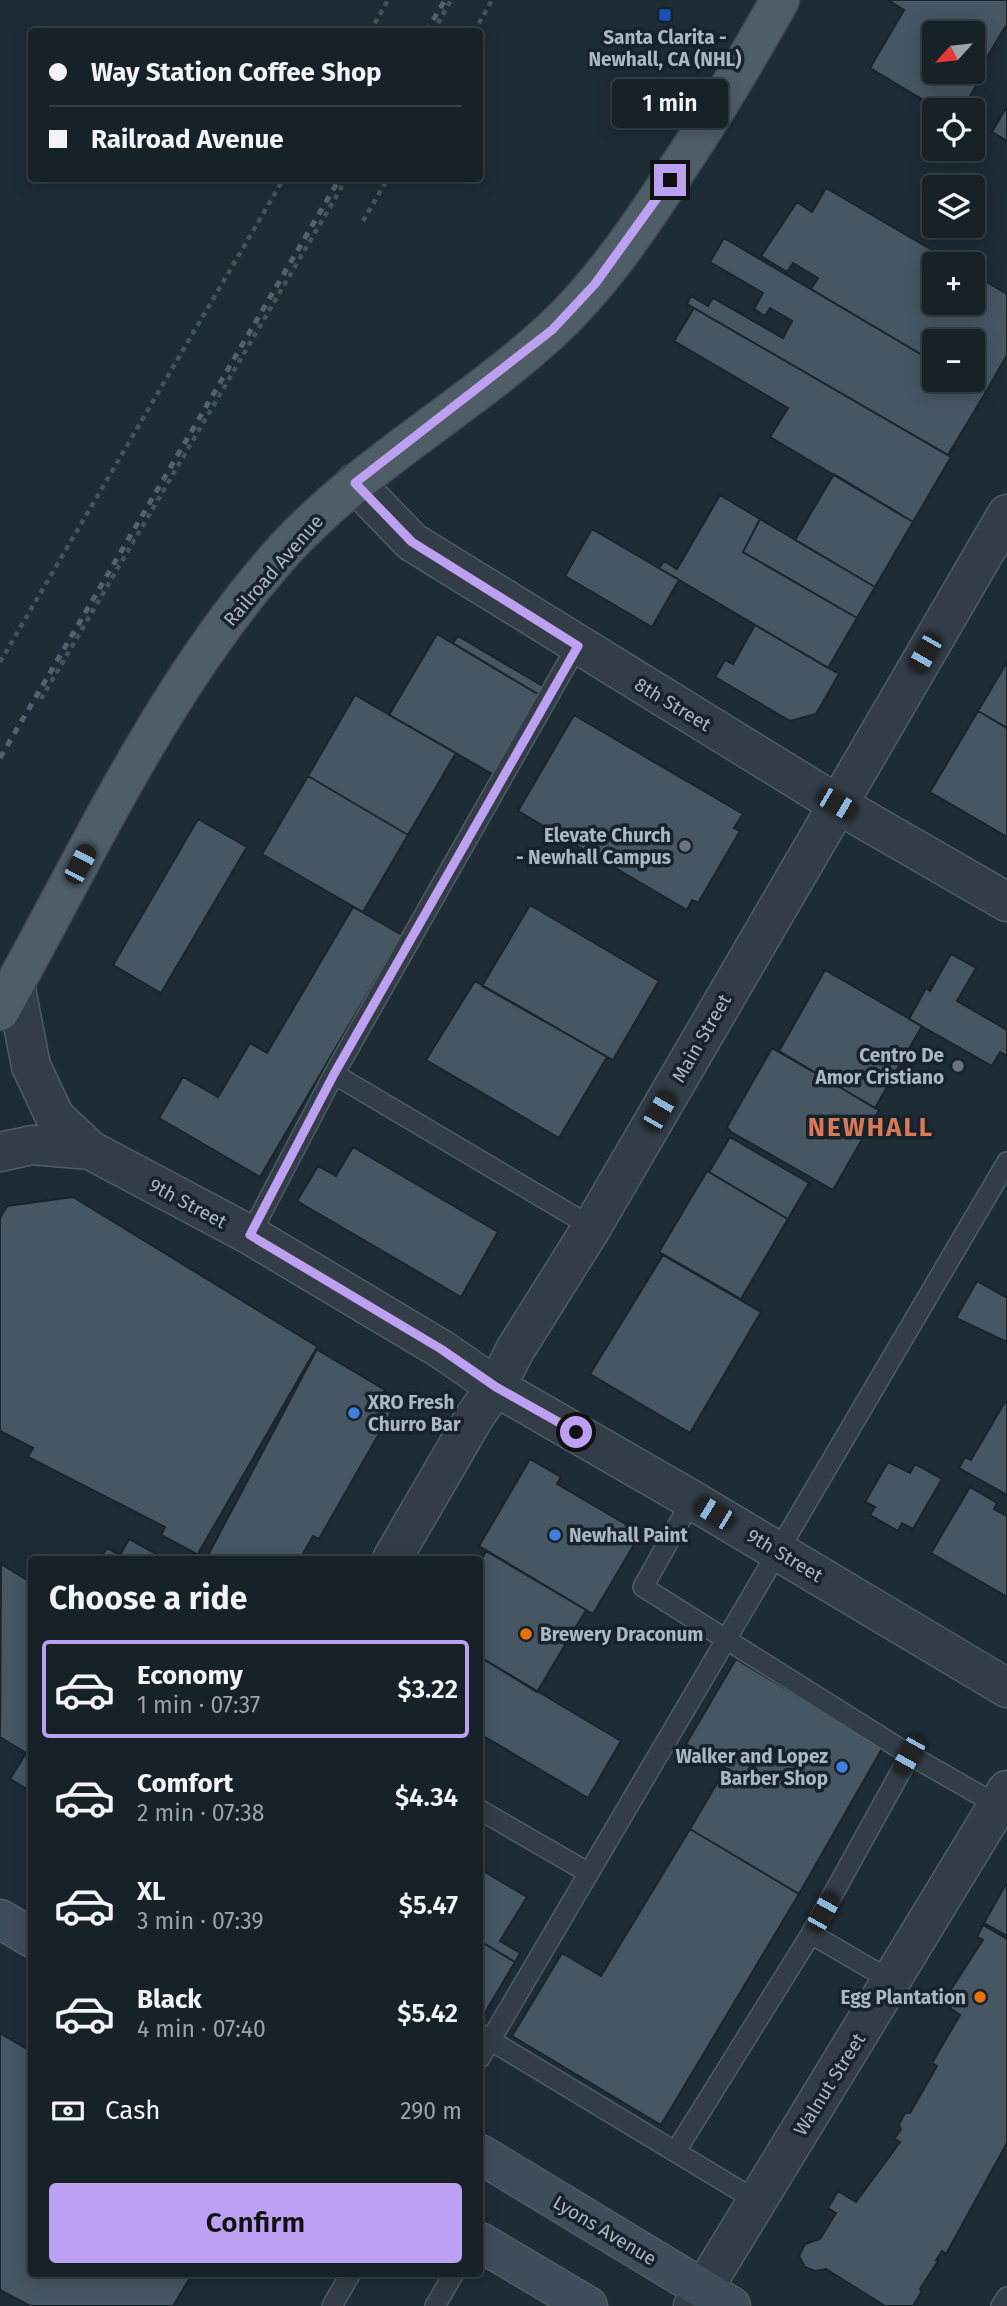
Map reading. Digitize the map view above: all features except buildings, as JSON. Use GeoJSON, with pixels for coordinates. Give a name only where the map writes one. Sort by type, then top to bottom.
{"type":"FeatureCollection","features":[{"type":"Feature","properties":{"kind":"main road","name":"Railroad Avenue"},"geometry":{"type":"LineString","coordinates":[[8,997],[118,792],[228,618],[286,549],[355,483],[552,330],[595,284],[644,220],[697,140],[780,0]]}},
{"type":"Feature","properties":{"kind":"main road"},"geometry":{"type":"LineString","coordinates":[[0,1919],[28,1936]]}},
{"type":"Feature","properties":{"kind":"main road","name":"Lyons Avenue"},"geometry":{"type":"LineString","coordinates":[[483,2156],[709,2300]]}},
{"type":"Feature","properties":{"kind":"main road"},"geometry":{"type":"LineString","coordinates":[[483,2244],[588,2306]]}},
{"type":"Feature","properties":{"kind":"street","name":"8th Street"},"geometry":{"type":"LineString","coordinates":[[355,483],[412,542],[837,804],[1007,902]]}},
{"type":"Feature","properties":{"kind":"street","name":"Main Street"},"geometry":{"type":"LineString","coordinates":[[394,1556],[475,1416],[496,1387],[515,1350],[592,1227],[1007,514]]}},
{"type":"Feature","properties":{"kind":"street","name":"9th Street"},"geometry":{"type":"LineString","coordinates":[[8,997],[31,1066],[55,1117],[90,1150],[250,1235],[441,1349],[496,1387],[780,1551],[1007,1688]]}},
{"type":"Feature","properties":{"kind":"street","name":"9th Street"},"geometry":{"type":"LineString","coordinates":[[0,1152],[32,1145],[90,1150]]}},
{"type":"Feature","properties":{"kind":"street","name":"Walnut Street"},"geometry":{"type":"LineString","coordinates":[[709,2300],[757,2201],[1003,1798]]}},
{"type":"Feature","properties":{"kind":"lane"},"geometry":{"type":"LineString","coordinates":[[250,1235],[334,1074],[578,646]]}},
{"type":"Feature","properties":{"kind":"lane"},"geometry":{"type":"LineString","coordinates":[[334,1074],[592,1227]]}},
{"type":"Feature","properties":{"kind":"lane"},"geometry":{"type":"LineString","coordinates":[[757,2201],[676,2151],[483,2044],[589,1873],[1007,1163]]}},
{"type":"Feature","properties":{"kind":"lane"},"geometry":{"type":"LineString","coordinates":[[692,1500],[643,1587],[909,1755],[1003,1798]]}},
{"type":"Feature","properties":{"kind":"lane"},"geometry":{"type":"LineString","coordinates":[[676,2151],[811,1934],[909,1755]]}},
{"type":"Feature","properties":{"kind":"lane"},"geometry":{"type":"LineString","coordinates":[[483,1812],[589,1873]]}},
{"type":"Feature","properties":{"kind":"lane"},"geometry":{"type":"LineString","coordinates":[[811,1934],[892,1981]]}},
{"type":"Feature","properties":{"kind":"lane"},"geometry":{"type":"LineString","coordinates":[[331,2306],[349,2277]]}},
{"type":"Feature","properties":{"kind":"lane"},"geometry":{"type":"LineString","coordinates":[[435,2306],[452,2277]]}},
{"type":"Feature","properties":{"kind":"lane"},"geometry":{"type":"LineString","coordinates":[[1001,2306],[1007,2297]]}},
{"type":"Feature","properties":{"kind":"path"},"geometry":{"type":"LineString","coordinates":[[372,28],[388,0]]}},
{"type":"Feature","properties":{"kind":"path"},"geometry":{"type":"LineString","coordinates":[[435,28],[451,0]]}},
{"type":"Feature","properties":{"kind":"path"},"geometry":{"type":"LineString","coordinates":[[476,28],[492,0]]}},
{"type":"Feature","properties":{"kind":"path"},"geometry":{"type":"LineString","coordinates":[[0,662],[282,182]]}},
{"type":"Feature","properties":{"kind":"path"},"geometry":{"type":"LineString","coordinates":[[41,699],[345,182]]}},
{"type":"Feature","properties":{"kind":"path"},"geometry":{"type":"LineString","coordinates":[[363,221],[386,182]]}},
{"type":"Feature","properties":{"kind":"railway"},"geometry":{"type":"LineString","coordinates":[[428,28],[445,0]]}},
{"type":"Feature","properties":{"kind":"railway"},"geometry":{"type":"LineString","coordinates":[[0,758],[338,182]]}},
{"type":"Feature","properties":{"kind":"place","name":"Santa Clarita - Newhall, CA (NHL)"},"geometry":{"type":"Point","coordinates":[665,15]}},
{"type":"Feature","properties":{"kind":"place","name":"Elevate Church - Newhall Campus"},"geometry":{"type":"Point","coordinates":[685,846]}},
{"type":"Feature","properties":{"kind":"place","name":"Centro De Amor Cristiano"},"geometry":{"type":"Point","coordinates":[958,1066]}},
{"type":"Feature","properties":{"kind":"place","name":"XRO Fresh Churro Bar"},"geometry":{"type":"Point","coordinates":[354,1413]}},
{"type":"Feature","properties":{"kind":"place","name":"Newhall Paint"},"geometry":{"type":"Point","coordinates":[555,1535]}},
{"type":"Feature","properties":{"kind":"place","name":"Brewery Draconum"},"geometry":{"type":"Point","coordinates":[526,1634]}},
{"type":"Feature","properties":{"kind":"place","name":"Walker and Lopez Barber Shop"},"geometry":{"type":"Point","coordinates":[842,1767]}},
{"type":"Feature","properties":{"kind":"place","name":"Egg Plantation"},"geometry":{"type":"Point","coordinates":[980,1997]}},
{"type":"Feature","properties":{"kind":"district","name":"NEWHALL"},"geometry":{"type":"Point","coordinates":[871,1127]}},
{"type":"Feature","properties":{"kind":"route"},"geometry":{"type":"LineString","coordinates":[[576,1432],[496,1387],[441,1349],[250,1235],[334,1074],[415,928],[578,646],[412,542],[355,483],[404,442],[552,330],[595,284],[644,220],[670,180]]}}]}
